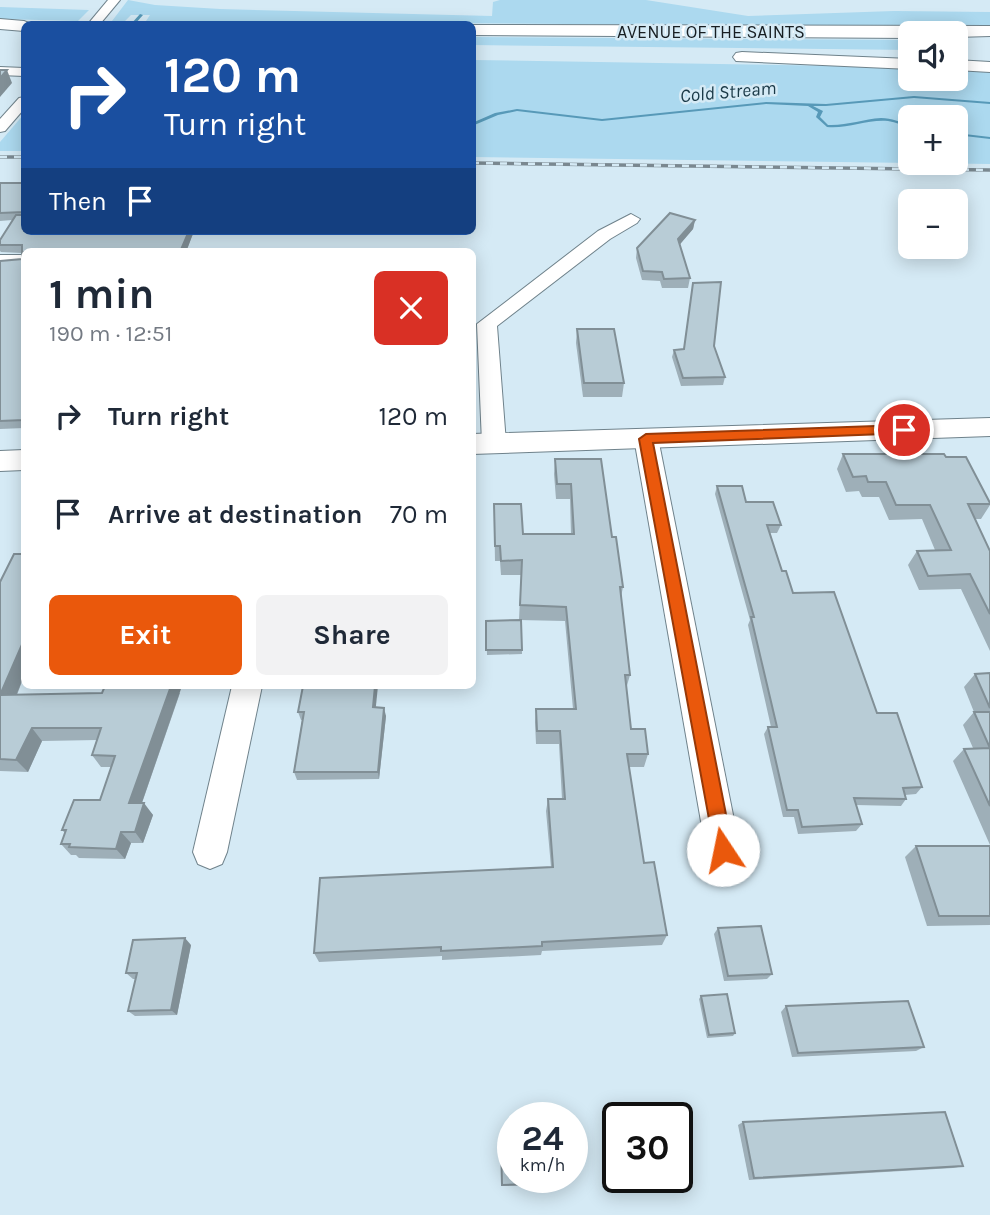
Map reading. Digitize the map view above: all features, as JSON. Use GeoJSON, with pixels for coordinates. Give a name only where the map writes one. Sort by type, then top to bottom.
{"type":"FeatureCollection","features":[{"type":"Feature","properties":{"kind":"highway"},"geometry":{"type":"LineString","coordinates":[[0,26],[21,27]]}},
{"type":"Feature","properties":{"kind":"highway","name":"AVENUE OF THE SAINTS"},"geometry":{"type":"LineString","coordinates":[[476,30],[896,33]]}},
{"type":"Feature","properties":{"kind":"highway"},"geometry":{"type":"LineString","coordinates":[[896,33],[990,32]]}},
{"type":"Feature","properties":{"kind":"highway"},"geometry":{"type":"LineString","coordinates":[[968,33],[990,32]]}},
{"type":"Feature","properties":{"kind":"highway","name":"AVENUE OF THE SAINTS"},"geometry":{"type":"LineString","coordinates":[[898,57],[728,56],[898,63]]}},
{"type":"Feature","properties":{"kind":"highway"},"geometry":{"type":"LineString","coordinates":[[968,57],[990,58]]}},
{"type":"Feature","properties":{"kind":"highway"},"geometry":{"type":"LineString","coordinates":[[968,66],[990,67]]}},
{"type":"Feature","properties":{"kind":"main road"},"geometry":{"type":"LineString","coordinates":[[483,443],[987,431]]}},
{"type":"Feature","properties":{"kind":"main road"},"geometry":{"type":"LineString","coordinates":[[0,461],[21,460]]}},
{"type":"Feature","properties":{"kind":"street"},"geometry":{"type":"LineString","coordinates":[[96,21],[114,0]]}},
{"type":"Feature","properties":{"kind":"street"},"geometry":{"type":"LineString","coordinates":[[0,71],[21,72]]}},
{"type":"Feature","properties":{"kind":"street"},"geometry":{"type":"LineString","coordinates":[[0,128],[21,104]]}},
{"type":"Feature","properties":{"kind":"street"},"geometry":{"type":"LineString","coordinates":[[483,443],[480,324],[631,219]]}},
{"type":"Feature","properties":{"kind":"street"},"geometry":{"type":"LineString","coordinates":[[0,261],[21,260]]}},
{"type":"Feature","properties":{"kind":"street"},"geometry":{"type":"LineString","coordinates":[[646,439],[723,850]]}},
{"type":"Feature","properties":{"kind":"street"},"geometry":{"type":"LineString","coordinates":[[210,852],[246,689]]}},
{"type":"Feature","properties":{"kind":"shaded area"},"geometry":{"type":"Polygon","coordinates":[[[128,0],[155,5],[220,9],[492,16],[493,2],[500,0],[646,0],[748,16],[894,11],[990,12],[990,27],[968,27],[968,21],[898,21],[898,26],[476,23],[476,21],[146,21],[150,15],[131,15],[125,21],[112,21],[128,0]]]}},
{"type":"Feature","properties":{"kind":"shaded area"},"geometry":{"type":"Polygon","coordinates":[[[0,7],[89,10],[78,21],[0,19],[0,7]]]}},
{"type":"Feature","properties":{"kind":"shaded area"},"geometry":{"type":"Polygon","coordinates":[[[476,37],[898,40],[898,50],[476,45],[476,37]]]}},
{"type":"Feature","properties":{"kind":"shaded area"},"geometry":{"type":"Polygon","coordinates":[[[476,60],[898,67],[898,91],[968,91],[968,69],[990,70],[990,164],[968,164],[968,105],[898,105],[898,163],[476,157],[476,60]]]}},
{"type":"Feature","properties":{"kind":"shaded area"},"geometry":{"type":"Polygon","coordinates":[[[21,118],[21,151],[0,151],[0,142],[21,118]]]}},
{"type":"Feature","properties":{"kind":"building"},"geometry":{"type":"Polygon","coordinates":[[[0,183],[21,183],[21,212],[0,213],[0,183]]]}},
{"type":"Feature","properties":{"kind":"building"},"geometry":{"type":"Polygon","coordinates":[[[670,213],[695,220],[678,239],[690,278],[664,279],[662,272],[643,271],[637,248],[670,213]]]}},
{"type":"Feature","properties":{"kind":"building"},"geometry":{"type":"Polygon","coordinates":[[[16,215],[21,215],[21,235],[187,235],[182,248],[22,248],[22,245],[0,245],[0,240],[16,215]]]}},
{"type":"Feature","properties":{"kind":"building"},"geometry":{"type":"Polygon","coordinates":[[[21,259],[21,420],[0,421],[0,261],[21,259]]]}},
{"type":"Feature","properties":{"kind":"building"},"geometry":{"type":"Polygon","coordinates":[[[721,282],[714,346],[725,377],[683,378],[674,350],[684,349],[693,283],[721,282]]]}},
{"type":"Feature","properties":{"kind":"building"},"geometry":{"type":"Polygon","coordinates":[[[577,329],[614,329],[624,383],[584,383],[577,329]]]}},
{"type":"Feature","properties":{"kind":"building"},"geometry":{"type":"Polygon","coordinates":[[[843,454],[944,454],[946,457],[966,457],[990,503],[968,504],[990,551],[990,614],[970,574],[928,576],[917,551],[951,550],[930,505],[896,505],[886,482],[868,482],[866,476],[853,477],[843,454]]]}},
{"type":"Feature","properties":{"kind":"building"},"geometry":{"type":"Polygon","coordinates":[[[555,459],[601,459],[612,537],[616,537],[623,587],[620,587],[630,675],[625,675],[631,729],[645,729],[648,754],[627,754],[644,863],[654,862],[667,935],[542,942],[542,946],[314,953],[320,878],[553,867],[548,799],[565,799],[560,731],[537,731],[536,709],[576,709],[566,607],[520,605],[522,560],[501,561],[500,546],[495,546],[494,504],[521,504],[523,534],[574,534],[571,484],[557,484],[555,459]]]}},
{"type":"Feature","properties":{"kind":"building"},"geometry":{"type":"Polygon","coordinates":[[[717,486],[742,486],[746,502],[773,502],[781,525],[767,525],[782,571],[786,571],[793,593],[834,592],[877,713],[897,713],[922,787],[903,788],[906,799],[854,798],[862,824],[802,827],[798,810],[787,810],[768,727],[777,727],[751,617],[754,617],[717,486]]]}},
{"type":"Feature","properties":{"kind":"building"},"geometry":{"type":"Polygon","coordinates":[[[14,554],[21,554],[21,647],[0,695],[0,582],[14,554]]]}},
{"type":"Feature","properties":{"kind":"building"},"geometry":{"type":"Polygon","coordinates":[[[521,620],[522,650],[486,650],[486,621],[521,620]]]}},
{"type":"Feature","properties":{"kind":"building"},"geometry":{"type":"Polygon","coordinates":[[[990,673],[990,708],[975,674],[990,673]]]}},
{"type":"Feature","properties":{"kind":"building"},"geometry":{"type":"Polygon","coordinates":[[[104,689],[170,689],[129,803],[144,803],[135,832],[121,832],[116,849],[69,847],[70,844],[61,844],[66,830],[62,830],[74,800],[100,800],[115,756],[92,755],[101,728],[32,728],[16,760],[0,759],[0,695],[102,693],[104,689]]]}},
{"type":"Feature","properties":{"kind":"building"},"geometry":{"type":"Polygon","coordinates":[[[302,689],[375,689],[373,707],[384,708],[378,772],[294,772],[304,712],[298,712],[302,689]]]}},
{"type":"Feature","properties":{"kind":"building"},"geometry":{"type":"Polygon","coordinates":[[[974,712],[990,712],[990,748],[974,712]]]}},
{"type":"Feature","properties":{"kind":"building"},"geometry":{"type":"Polygon","coordinates":[[[990,748],[990,806],[964,749],[990,748]]]}},
{"type":"Feature","properties":{"kind":"building"},"geometry":{"type":"Polygon","coordinates":[[[916,846],[990,846],[990,916],[939,916],[916,846]]]}},
{"type":"Feature","properties":{"kind":"building"},"geometry":{"type":"Polygon","coordinates":[[[761,926],[772,974],[728,976],[718,928],[761,926]]]}},
{"type":"Feature","properties":{"kind":"building"},"geometry":{"type":"Polygon","coordinates":[[[185,938],[171,1010],[128,1011],[137,973],[126,973],[133,940],[185,938]]]}},
{"type":"Feature","properties":{"kind":"building"},"geometry":{"type":"Polygon","coordinates":[[[727,994],[735,1033],[709,1035],[701,996],[727,994]]]}},
{"type":"Feature","properties":{"kind":"building"},"geometry":{"type":"Polygon","coordinates":[[[908,1001],[924,1047],[798,1053],[786,1006],[908,1001]]]}},
{"type":"Feature","properties":{"kind":"building"},"geometry":{"type":"Polygon","coordinates":[[[945,1112],[963,1166],[754,1178],[743,1122],[945,1112]]]}},
{"type":"Feature","properties":{"kind":"waterway","name":"Cold Stream"},"geometry":{"type":"LineString","coordinates":[[136,21],[141,15]]}},
{"type":"Feature","properties":{"kind":"waterway","name":"Cold Stream"},"geometry":{"type":"LineString","coordinates":[[476,123],[497,114],[517,110],[602,120],[766,103],[826,105],[914,97],[990,103]]}},
{"type":"Feature","properties":{"kind":"waterway"},"geometry":{"type":"LineString","coordinates":[[810,106],[821,112],[818,117],[827,126],[880,120],[898,122]]}},
{"type":"Feature","properties":{"kind":"waterway"},"geometry":{"type":"LineString","coordinates":[[968,135],[990,138]]}},
{"type":"Feature","properties":{"kind":"railway"},"geometry":{"type":"LineString","coordinates":[[0,157],[21,157]]}},
{"type":"Feature","properties":{"kind":"railway"},"geometry":{"type":"LineString","coordinates":[[476,163],[990,170]]}},
{"type":"Feature","properties":{"kind":"route"},"geometry":{"type":"LineString","coordinates":[[723,850],[646,439],[904,430]]}}]}
